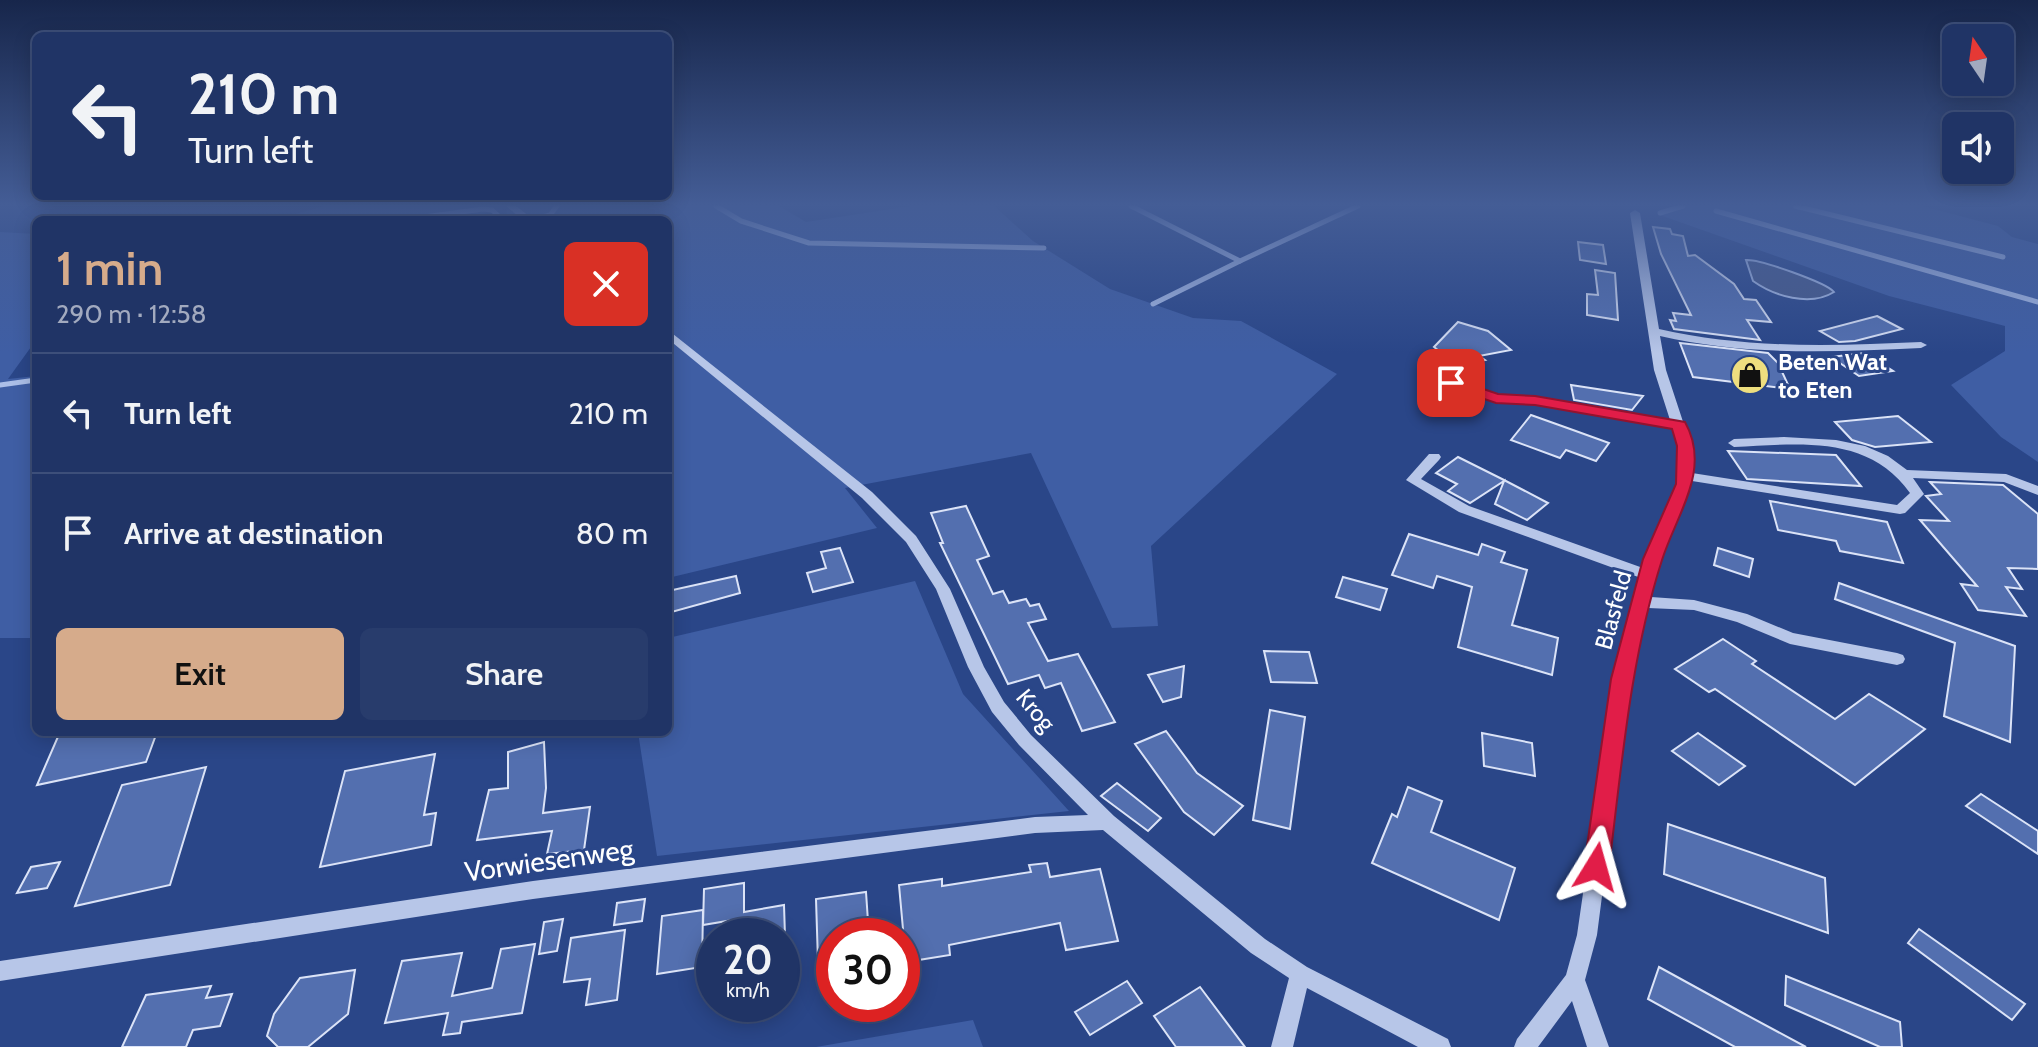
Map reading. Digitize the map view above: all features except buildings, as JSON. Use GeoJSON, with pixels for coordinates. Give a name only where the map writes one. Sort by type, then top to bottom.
{"type":"FeatureCollection","features":[{"type":"Feature","properties":{"kind":"street","name":"Blasfeld"},"geometry":{"type":"LineString","coordinates":[[1525,1047],[1575,980],[1587,935],[1622,679],[1653,559],[1685,484],[1685,446],[1660,370],[1642,255]]}},
{"type":"Feature","properties":{"kind":"street"},"geometry":{"type":"LineString","coordinates":[[1654,331],[1687,340],[1787,350],[1921,345]]}},
{"type":"Feature","properties":{"kind":"street","name":"Krog"},"geometry":{"type":"LineString","coordinates":[[672,336],[867,495],[911,539],[932,567],[976,667],[998,707],[1025,740],[1107,822],[1180,885],[1300,974],[1440,1047]]}},
{"type":"Feature","properties":{"kind":"street"},"geometry":{"type":"LineString","coordinates":[[1451,383],[1496,399],[1535,400],[1679,425]]}},
{"type":"Feature","properties":{"kind":"street"},"geometry":{"type":"LineString","coordinates":[[1685,476],[1900,510],[1917,494],[1893,463],[1840,443],[1734,443]]}},
{"type":"Feature","properties":{"kind":"street"},"geometry":{"type":"LineString","coordinates":[[1434,457],[1413,480],[1464,509],[1651,576]]}},
{"type":"Feature","properties":{"kind":"street"},"geometry":{"type":"LineString","coordinates":[[1904,474],[2006,478],[2038,491]]}},
{"type":"Feature","properties":{"kind":"street"},"geometry":{"type":"LineString","coordinates":[[1643,602],[1694,605],[1742,618],[1790,638],[1897,659]]}},
{"type":"Feature","properties":{"kind":"street","name":"Vorwiesenweg"},"geometry":{"type":"LineString","coordinates":[[0,971],[549,888],[1035,825],[1107,822]]}},
{"type":"Feature","properties":{"kind":"street"},"geometry":{"type":"LineString","coordinates":[[1282,1047],[1300,974]]}},
{"type":"Feature","properties":{"kind":"street"},"geometry":{"type":"LineString","coordinates":[[1575,980],[1598,1047]]}},
{"type":"Feature","properties":{"kind":"shaded area"},"geometry":{"type":"Polygon","coordinates":[[[0,255],[32,255],[32,346],[8,379],[32,376],[32,638],[0,638],[0,255]]]}},
{"type":"Feature","properties":{"kind":"shaded area"},"geometry":{"type":"Polygon","coordinates":[[[672,255],[1055,255],[1110,289],[1193,318],[1241,321],[1337,374],[1151,546],[1158,626],[1112,628],[1031,453],[845,488],[877,528],[672,577],[672,255]]]}},
{"type":"Feature","properties":{"kind":"shaded area"},"geometry":{"type":"Polygon","coordinates":[[[1773,255],[2038,255],[2038,462],[2001,437],[1951,385],[2005,351],[2005,326],[1889,296],[1773,255]]]}},
{"type":"Feature","properties":{"kind":"shaded area"},"geometry":{"type":"Polygon","coordinates":[[[1746,260],[1793,272],[1834,292],[1814,299],[1803,299],[1771,291],[1753,281],[1746,260]]]}},
{"type":"Feature","properties":{"kind":"shaded area"},"geometry":{"type":"Polygon","coordinates":[[[915,581],[963,694],[1069,811],[657,856],[639,736],[672,736],[672,637],[915,581]]]}},
{"type":"Feature","properties":{"kind":"shaded area"},"geometry":{"type":"Polygon","coordinates":[[[973,1020],[983,1047],[816,1047],[973,1020]]]}},
{"type":"Feature","properties":{"kind":"waterway"},"geometry":{"type":"LineString","coordinates":[[1228,255],[1240,261]]}},
{"type":"Feature","properties":{"kind":"waterway"},"geometry":{"type":"LineString","coordinates":[[1240,261],[1253,255]]}},
{"type":"Feature","properties":{"kind":"waterway"},"geometry":{"type":"LineString","coordinates":[[1871,255],[2038,302]]}},
{"type":"Feature","properties":{"kind":"waterway"},"geometry":{"type":"LineString","coordinates":[[1994,255],[2003,257]]}},
{"type":"Feature","properties":{"kind":"waterway"},"geometry":{"type":"LineString","coordinates":[[1153,304],[1240,261]]}},
{"type":"Feature","properties":{"kind":"waterway"},"geometry":{"type":"LineString","coordinates":[[0,385],[32,381]]}},
{"type":"Feature","properties":{"kind":"place","name":"Beten Wat to Eten"},"geometry":{"type":"Point","coordinates":[1750,375]}},
{"type":"Feature","properties":{"kind":"route"},"geometry":{"type":"LineString","coordinates":[[1451,383],[1496,399],[1535,400],[1679,425],[1685,446],[1685,484],[1653,559],[1622,679],[1596,867]]}}]}
